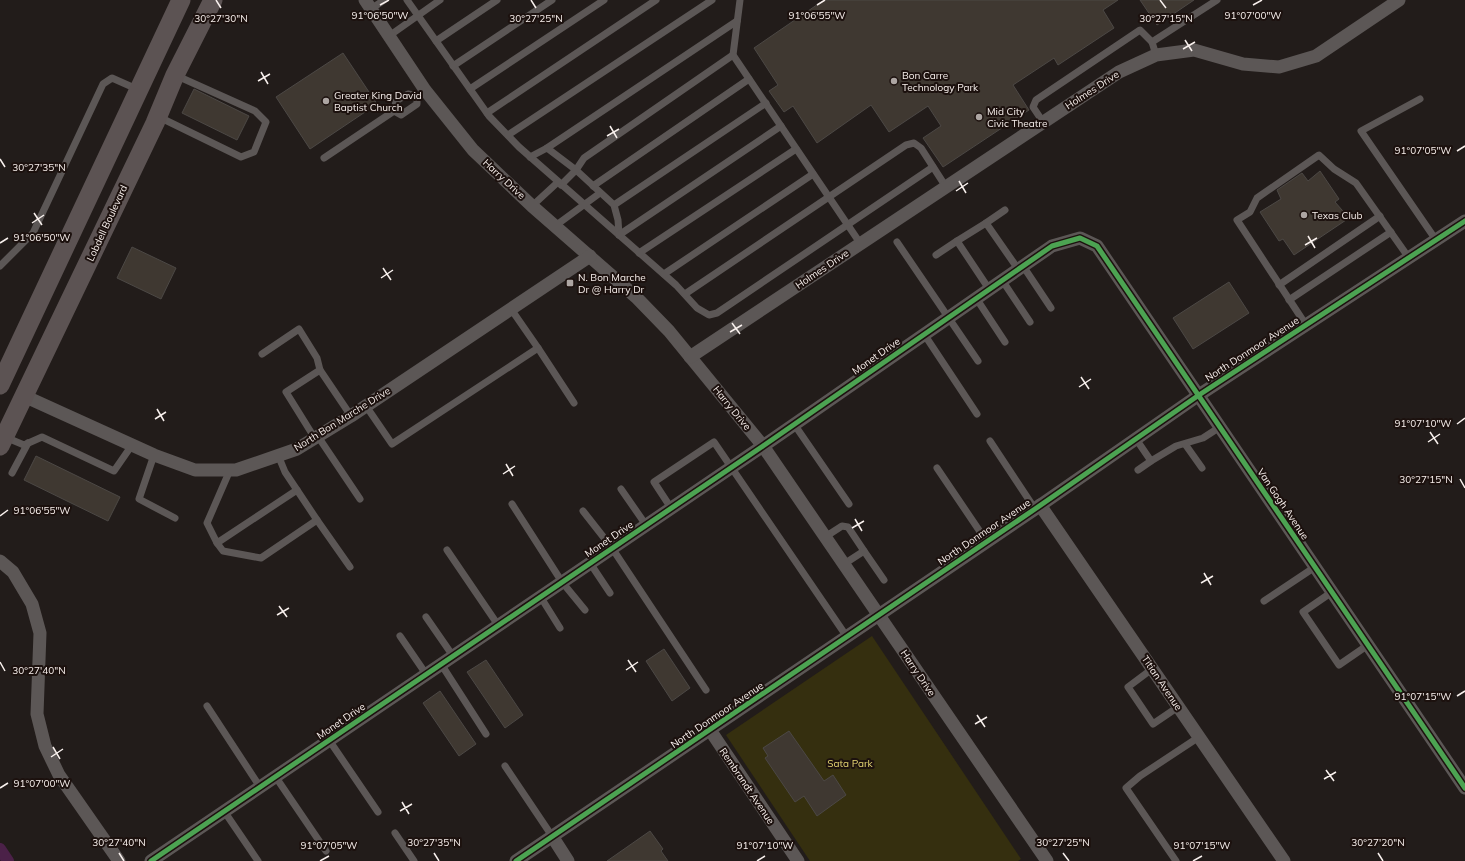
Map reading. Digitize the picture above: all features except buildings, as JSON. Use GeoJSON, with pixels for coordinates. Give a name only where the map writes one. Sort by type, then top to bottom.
{"type":"FeatureCollection","features":[{"type":"Feature","properties":{"kind":"main road"},"geometry":{"type":"LineString","coordinates":[[0,385],[181,0]]}},
{"type":"Feature","properties":{"kind":"main road","name":"Lobdell Boulevard"},"geometry":{"type":"LineString","coordinates":[[2,441],[160,111],[175,75],[213,0]]}},
{"type":"Feature","properties":{"kind":"main road"},"geometry":{"type":"LineString","coordinates":[[138,92],[160,111]]}},
{"type":"Feature","properties":{"kind":"street","name":"Holmes Drive"},"geometry":{"type":"LineString","coordinates":[[690,357],[1154,48],[1194,50],[1243,64],[1279,67],[1316,56],[1399,0]]}},
{"type":"Feature","properties":{"kind":"street","name":"Harry Drive"},"geometry":{"type":"LineString","coordinates":[[368,4],[389,36],[421,93],[473,150],[532,206],[636,297],[669,331],[763,446],[1045,860]]}},
{"type":"Feature","properties":{"kind":"street","name":"North Donmoor Avenue"},"geometry":{"type":"LineString","coordinates":[[516,861],[987,542],[1199,395],[1465,221]]}},
{"type":"Feature","properties":{"kind":"street","name":"Monet Drive"},"geometry":{"type":"LineString","coordinates":[[151,861],[763,446],[1052,246],[1080,238]]}},
{"type":"Feature","properties":{"kind":"street","name":"Van Gogh Avenue"},"geometry":{"type":"LineString","coordinates":[[1080,238],[1098,246],[1465,788]]}},
{"type":"Feature","properties":{"kind":"street","name":"North Bon Marche Drive"},"geometry":{"type":"LineString","coordinates":[[24,396],[154,455],[195,470],[236,470],[297,449],[351,416],[590,256]]}},
{"type":"Feature","properties":{"kind":"street","name":"Titian Avenue"},"geometry":{"type":"LineString","coordinates":[[1038,507],[1284,861]]}},
{"type":"Feature","properties":{"kind":"street"},"geometry":{"type":"LineString","coordinates":[[0,561],[13,572],[32,604],[40,633],[37,714],[45,746],[59,775],[119,861]]}},
{"type":"Feature","properties":{"kind":"street","name":"Rembrandt Avenue"},"geometry":{"type":"LineString","coordinates":[[710,730],[798,861]]}},
{"type":"Feature","properties":{"kind":"street"},"geometry":{"type":"LineString","coordinates":[[552,836],[568,861]]}},
{"type":"Feature","properties":{"kind":"lane"},"geometry":{"type":"LineString","coordinates":[[368,4],[384,0]]}},
{"type":"Feature","properties":{"kind":"lane"},"geometry":{"type":"LineString","coordinates":[[407,0],[487,113],[508,135],[560,184],[664,274],[698,308],[709,315],[717,313],[933,167]]}},
{"type":"Feature","properties":{"kind":"lane"},"geometry":{"type":"LineString","coordinates":[[389,36],[440,0]]}},
{"type":"Feature","properties":{"kind":"lane"},"geometry":{"type":"LineString","coordinates":[[436,41],[497,0]]}},
{"type":"Feature","properties":{"kind":"lane"},"geometry":{"type":"LineString","coordinates":[[453,66],[552,0]]}},
{"type":"Feature","properties":{"kind":"lane"},"geometry":{"type":"LineString","coordinates":[[470,89],[604,0]]}},
{"type":"Feature","properties":{"kind":"lane"},"geometry":{"type":"LineString","coordinates":[[487,113],[656,0]]}},
{"type":"Feature","properties":{"kind":"lane"},"geometry":{"type":"LineString","coordinates":[[508,135],[712,0]]}},
{"type":"Feature","properties":{"kind":"lane"},"geometry":{"type":"LineString","coordinates":[[740,0],[733,55],[860,243]]}},
{"type":"Feature","properties":{"kind":"lane"},"geometry":{"type":"LineString","coordinates":[[1043,122],[1034,107],[1036,100],[1140,30],[1154,48],[1217,0]]}},
{"type":"Feature","properties":{"kind":"lane"},"geometry":{"type":"LineString","coordinates":[[530,157],[547,148],[737,22]]}},
{"type":"Feature","properties":{"kind":"lane"},"geometry":{"type":"LineString","coordinates":[[532,206],[576,170],[584,158],[733,55]]}},
{"type":"Feature","properties":{"kind":"lane"},"geometry":{"type":"LineString","coordinates":[[160,111],[241,157],[254,152],[266,122],[254,111],[175,75]]}},
{"type":"Feature","properties":{"kind":"lane"},"geometry":{"type":"LineString","coordinates":[[0,266],[33,233],[103,84],[112,78],[138,92]]}},
{"type":"Feature","properties":{"kind":"lane"},"geometry":{"type":"LineString","coordinates":[[593,186],[749,79]]}},
{"type":"Feature","properties":{"kind":"lane"},"geometry":{"type":"LineString","coordinates":[[324,158],[394,111],[396,101],[408,94],[421,93],[417,104],[401,115],[394,111]]}},
{"type":"Feature","properties":{"kind":"lane"},"geometry":{"type":"LineString","coordinates":[[1420,99],[1361,131],[1436,240]]}},
{"type":"Feature","properties":{"kind":"lane"},"geometry":{"type":"LineString","coordinates":[[614,205],[766,103]]}},
{"type":"Feature","properties":{"kind":"lane"},"geometry":{"type":"LineString","coordinates":[[619,235],[781,126]]}},
{"type":"Feature","properties":{"kind":"lane"},"geometry":{"type":"LineString","coordinates":[[685,294],[830,198],[906,145],[914,143],[921,148],[946,187]]}},
{"type":"Feature","properties":{"kind":"lane"},"geometry":{"type":"LineString","coordinates":[[547,148],[576,170],[614,205],[618,220],[619,235]]}},
{"type":"Feature","properties":{"kind":"lane"},"geometry":{"type":"LineString","coordinates":[[639,253],[796,149]]}},
{"type":"Feature","properties":{"kind":"lane"},"geometry":{"type":"LineString","coordinates":[[1306,325],[1237,220],[1250,212],[1257,198],[1319,155],[1334,169],[1356,183],[1409,258]]}},
{"type":"Feature","properties":{"kind":"lane"},"geometry":{"type":"LineString","coordinates":[[664,274],[814,174]]}},
{"type":"Feature","properties":{"kind":"lane"},"geometry":{"type":"LineString","coordinates":[[555,226],[600,193]]}},
{"type":"Feature","properties":{"kind":"lane"},"geometry":{"type":"LineString","coordinates":[[936,255],[1005,210]]}},
{"type":"Feature","properties":{"kind":"lane"},"geometry":{"type":"LineString","coordinates":[[1279,285],[1380,216]]}},
{"type":"Feature","properties":{"kind":"lane"},"geometry":{"type":"LineString","coordinates":[[986,223],[1051,308]]}},
{"type":"Feature","properties":{"kind":"lane"},"geometry":{"type":"LineString","coordinates":[[1289,300],[1390,232]]}},
{"type":"Feature","properties":{"kind":"lane"},"geometry":{"type":"LineString","coordinates":[[897,242],[978,361]]}},
{"type":"Feature","properties":{"kind":"lane"},"geometry":{"type":"LineString","coordinates":[[957,242],[989,289]]}},
{"type":"Feature","properties":{"kind":"lane"},"geometry":{"type":"LineString","coordinates":[[1002,280],[1030,322]]}},
{"type":"Feature","properties":{"kind":"lane"},"geometry":{"type":"LineString","coordinates":[[976,298],[1005,342]]}},
{"type":"Feature","properties":{"kind":"lane"},"geometry":{"type":"LineString","coordinates":[[511,309],[574,402]]}},
{"type":"Feature","properties":{"kind":"lane"},"geometry":{"type":"LineString","coordinates":[[262,354],[299,330],[317,358],[320,370],[351,416]]}},
{"type":"Feature","properties":{"kind":"lane"},"geometry":{"type":"LineString","coordinates":[[924,334],[977,414]]}},
{"type":"Feature","properties":{"kind":"lane"},"geometry":{"type":"LineString","coordinates":[[366,406],[392,444],[538,348]]}},
{"type":"Feature","properties":{"kind":"lane"},"geometry":{"type":"LineString","coordinates":[[320,370],[286,392],[360,499]]}},
{"type":"Feature","properties":{"kind":"lane"},"geometry":{"type":"LineString","coordinates":[[794,424],[850,504]]}},
{"type":"Feature","properties":{"kind":"lane"},"geometry":{"type":"LineString","coordinates":[[1138,470],[1176,446],[1203,438],[1220,427]]}},
{"type":"Feature","properties":{"kind":"lane"},"geometry":{"type":"LineString","coordinates":[[2,441],[24,445],[42,437],[114,472],[132,445]]}},
{"type":"Feature","properties":{"kind":"lane"},"geometry":{"type":"LineString","coordinates":[[1136,439],[1152,461]]}},
{"type":"Feature","properties":{"kind":"lane"},"geometry":{"type":"LineString","coordinates":[[990,441],[1038,507]]}},
{"type":"Feature","properties":{"kind":"lane"},"geometry":{"type":"LineString","coordinates":[[671,508],[654,482],[714,442],[732,466],[847,637]]}},
{"type":"Feature","properties":{"kind":"lane"},"geometry":{"type":"LineString","coordinates":[[12,473],[28,443]]}},
{"type":"Feature","properties":{"kind":"lane"},"geometry":{"type":"LineString","coordinates":[[1185,444],[1202,468]]}},
{"type":"Feature","properties":{"kind":"lane"},"geometry":{"type":"LineString","coordinates":[[154,455],[139,499],[175,518]]}},
{"type":"Feature","properties":{"kind":"lane"},"geometry":{"type":"LineString","coordinates":[[278,455],[285,472],[350,567]]}},
{"type":"Feature","properties":{"kind":"lane"},"geometry":{"type":"LineString","coordinates":[[937,468],[987,542]]}},
{"type":"Feature","properties":{"kind":"lane"},"geometry":{"type":"LineString","coordinates":[[230,470],[206,523],[223,551],[261,558],[317,520]]}},
{"type":"Feature","properties":{"kind":"lane"},"geometry":{"type":"LineString","coordinates":[[621,489],[646,525]]}},
{"type":"Feature","properties":{"kind":"lane"},"geometry":{"type":"LineString","coordinates":[[217,543],[297,490]]}},
{"type":"Feature","properties":{"kind":"lane"},"geometry":{"type":"LineString","coordinates":[[512,504],[562,582],[586,610]]}},
{"type":"Feature","properties":{"kind":"lane"},"geometry":{"type":"LineString","coordinates":[[584,511],[612,548],[706,690]]}},
{"type":"Feature","properties":{"kind":"lane"},"geometry":{"type":"LineString","coordinates":[[825,537],[842,526],[848,527],[884,580]]}},
{"type":"Feature","properties":{"kind":"lane"},"geometry":{"type":"LineString","coordinates":[[447,550],[498,626]]}},
{"type":"Feature","properties":{"kind":"lane"},"geometry":{"type":"LineString","coordinates":[[844,564],[864,551]]}},
{"type":"Feature","properties":{"kind":"lane"},"geometry":{"type":"LineString","coordinates":[[590,563],[610,594]]}},
{"type":"Feature","properties":{"kind":"lane"},"geometry":{"type":"LineString","coordinates":[[1264,601],[1315,567]]}},
{"type":"Feature","properties":{"kind":"lane"},"geometry":{"type":"LineString","coordinates":[[1332,592],[1303,612],[1339,665],[1368,645]]}},
{"type":"Feature","properties":{"kind":"lane"},"geometry":{"type":"LineString","coordinates":[[540,596],[560,628]]}},
{"type":"Feature","properties":{"kind":"lane"},"geometry":{"type":"LineString","coordinates":[[426,617],[453,656]]}},
{"type":"Feature","properties":{"kind":"lane"},"geometry":{"type":"LineString","coordinates":[[400,636],[426,674]]}},
{"type":"Feature","properties":{"kind":"lane"},"geometry":{"type":"LineString","coordinates":[[441,664],[486,734]]}},
{"type":"Feature","properties":{"kind":"lane"},"geometry":{"type":"LineString","coordinates":[[1152,669],[1128,687],[1153,724],[1178,707]]}},
{"type":"Feature","properties":{"kind":"lane"},"geometry":{"type":"LineString","coordinates":[[207,706],[260,787]]}},
{"type":"Feature","properties":{"kind":"lane"},"geometry":{"type":"LineString","coordinates":[[1176,861],[1126,788],[1140,776],[1199,737]]}},
{"type":"Feature","properties":{"kind":"lane"},"geometry":{"type":"LineString","coordinates":[[329,740],[378,812]]}},
{"type":"Feature","properties":{"kind":"lane"},"geometry":{"type":"LineString","coordinates":[[505,766],[552,836]]}},
{"type":"Feature","properties":{"kind":"lane"},"geometry":{"type":"LineString","coordinates":[[275,776],[326,851]]}},
{"type":"Feature","properties":{"kind":"lane"},"geometry":{"type":"LineString","coordinates":[[224,811],[258,861]]}},
{"type":"Feature","properties":{"kind":"lane"},"geometry":{"type":"LineString","coordinates":[[395,833],[414,861]]}},
{"type":"Feature","properties":{"kind":"green space","name":"Sata Park"},"geometry":{"type":"Polygon","coordinates":[[[872,636],[1021,859],[1018,861],[810,861],[726,735],[872,636]]]}},
{"type":"Feature","properties":{"kind":"waterway"},"geometry":{"type":"LineString","coordinates":[[0,849],[8,861]]}},
{"type":"Feature","properties":{"kind":"cycle path"},"geometry":{"type":"LineString","coordinates":[[516,861],[1035,509],[1199,395],[1465,221]]}},
{"type":"Feature","properties":{"kind":"cycle path"},"geometry":{"type":"LineString","coordinates":[[151,861],[763,446],[1052,246],[1080,238],[1097,246],[1465,788]]}},
{"type":"Feature","properties":{"kind":"place","name":"Bon Carre Technology Park"},"geometry":{"type":"Point","coordinates":[894,81]}},
{"type":"Feature","properties":{"kind":"place","name":"Greater King David Baptist Church"},"geometry":{"type":"Point","coordinates":[326,101]}},
{"type":"Feature","properties":{"kind":"place","name":"Mid City Civic Theatre"},"geometry":{"type":"Point","coordinates":[979,117]}},
{"type":"Feature","properties":{"kind":"place","name":"Texas Club"},"geometry":{"type":"Point","coordinates":[1304,215]}},
{"type":"Feature","properties":{"kind":"place","name":"N. Bon Marche Dr @ Harry Dr"},"geometry":{"type":"Point","coordinates":[570,283]}}]}
